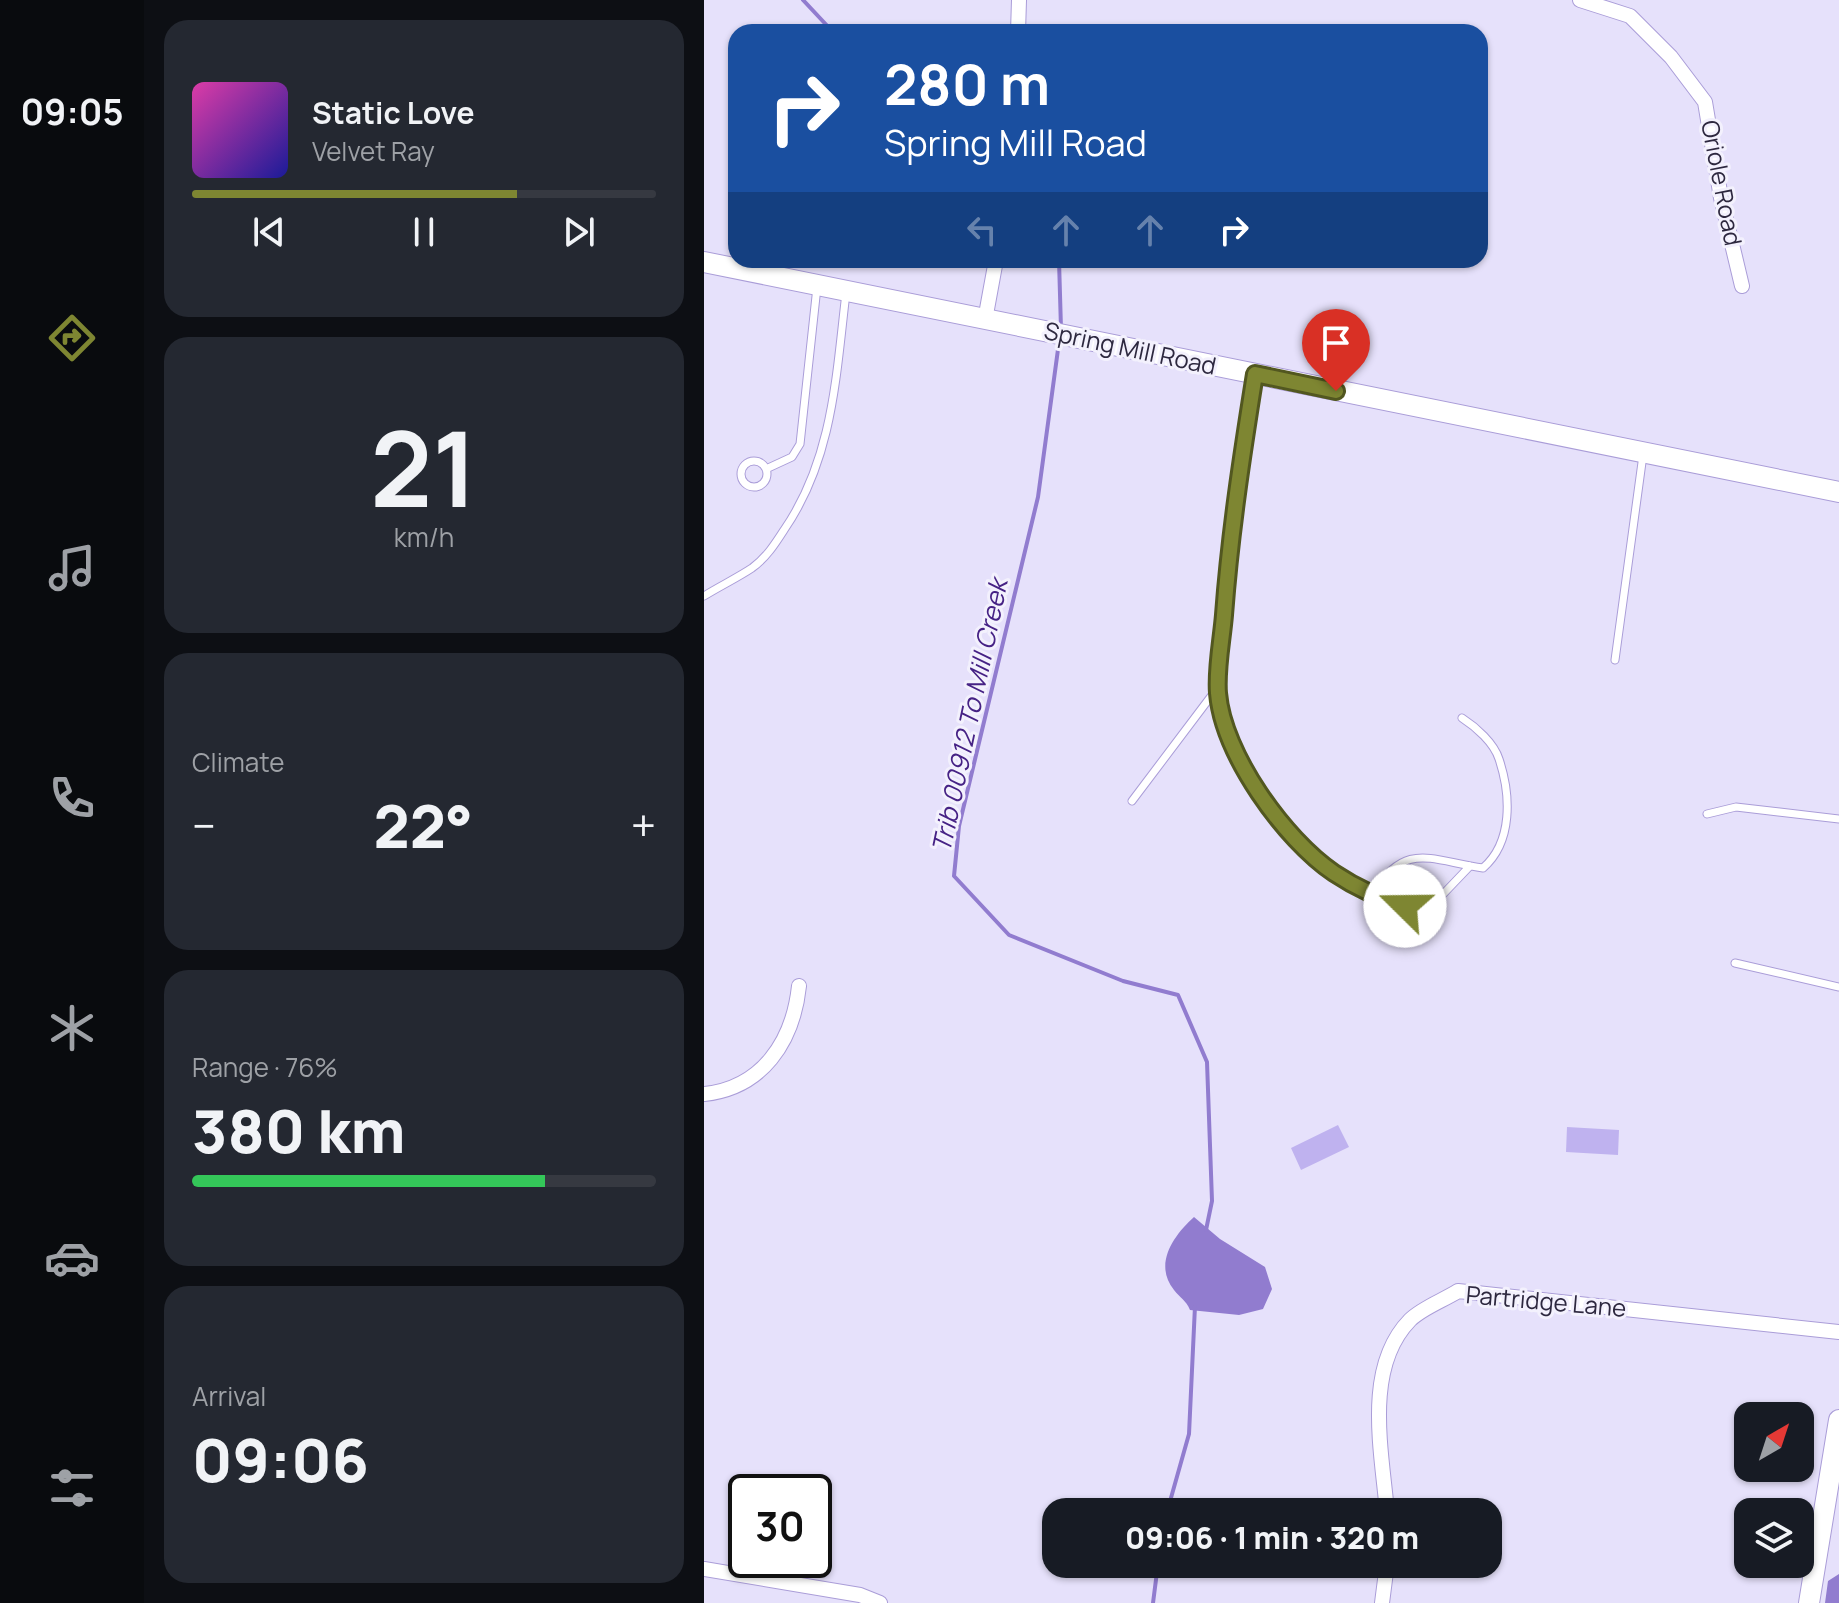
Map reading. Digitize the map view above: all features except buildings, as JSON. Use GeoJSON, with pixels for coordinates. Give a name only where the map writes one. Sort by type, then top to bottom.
{"type":"FeatureCollection","features":[{"type":"Feature","properties":{"kind":"main road","name":"Spring Mill Road"},"geometry":{"type":"LineString","coordinates":[[704,262],[728,267]]}},
{"type":"Feature","properties":{"kind":"main road","name":"Spring Mill Road"},"geometry":{"type":"LineString","coordinates":[[733,268],[1839,492]]}},
{"type":"Feature","properties":{"kind":"main road"},"geometry":{"type":"LineString","coordinates":[[1809,1603],[1832,1506],[1839,1420]]}},
{"type":"Feature","properties":{"kind":"street"},"geometry":{"type":"LineString","coordinates":[[1018,24],[1019,0]]}},
{"type":"Feature","properties":{"kind":"street","name":"Oriole Road"},"geometry":{"type":"LineString","coordinates":[[1580,0],[1630,16],[1671,57],[1705,102],[1721,198],[1742,286]]}},
{"type":"Feature","properties":{"kind":"street"},"geometry":{"type":"LineString","coordinates":[[985,320],[995,268]]}},
{"type":"Feature","properties":{"kind":"street"},"geometry":{"type":"LineString","coordinates":[[1255,374],[1230,532],[1218,686],[1235,752],[1262,796],[1296,839],[1333,873],[1372,893],[1426,912]]}},
{"type":"Feature","properties":{"kind":"street"},"geometry":{"type":"LineString","coordinates":[[704,1094],[728,1092],[777,1054],[795,1011],[799,986]]}},
{"type":"Feature","properties":{"kind":"street","name":"Partridge Lane"},"geometry":{"type":"LineString","coordinates":[[1386,1498],[1379,1407],[1388,1352],[1411,1319],[1458,1291],[1839,1332]]}},
{"type":"Feature","properties":{"kind":"street"},"geometry":{"type":"LineString","coordinates":[[704,1569],[860,1595],[880,1603]]}},
{"type":"Feature","properties":{"kind":"street"},"geometry":{"type":"LineString","coordinates":[[1382,1603],[1385,1578]]}},
{"type":"Feature","properties":{"kind":"lane"},"geometry":{"type":"LineString","coordinates":[[766,469],[792,457],[800,444],[817,285]]}},
{"type":"Feature","properties":{"kind":"lane"},"geometry":{"type":"LineString","coordinates":[[704,596],[753,567],[771,549],[801,505],[821,460],[832,409],[846,291]]}},
{"type":"Feature","properties":{"kind":"lane"},"geometry":{"type":"LineString","coordinates":[[1615,660],[1644,453]]}},
{"type":"Feature","properties":{"kind":"lane"},"geometry":{"type":"LineString","coordinates":[[1132,801],[1218,686]]}},
{"type":"Feature","properties":{"kind":"lane"},"geometry":{"type":"LineString","coordinates":[[1372,893],[1399,861],[1416,858],[1483,868],[1498,855],[1508,822],[1499,757],[1477,728],[1462,718]]}},
{"type":"Feature","properties":{"kind":"lane"},"geometry":{"type":"LineString","coordinates":[[1707,814],[1736,807],[1839,819]]}},
{"type":"Feature","properties":{"kind":"lane"},"geometry":{"type":"LineString","coordinates":[[1426,912],[1470,866]]}},
{"type":"Feature","properties":{"kind":"lane"},"geometry":{"type":"LineString","coordinates":[[1735,963],[1839,987]]}},
{"type":"Feature","properties":{"kind":"shaded area"},"geometry":{"type":"Polygon","coordinates":[[[1338,1125],[1349,1147],[1301,1170],[1291,1148],[1338,1125]]]}},
{"type":"Feature","properties":{"kind":"shaded area"},"geometry":{"type":"Polygon","coordinates":[[[1567,1127],[1619,1130],[1618,1155],[1566,1152],[1567,1127]]]}},
{"type":"Feature","properties":{"kind":"shaded area"},"geometry":{"type":"Polygon","coordinates":[[[1194,1217],[1220,1239],[1265,1267],[1272,1289],[1263,1309],[1239,1315],[1190,1310],[1174,1290],[1165,1270],[1166,1260],[1173,1241],[1194,1217]]]}},
{"type":"Feature","properties":{"kind":"shaded area"},"geometry":{"type":"Polygon","coordinates":[[[1839,1574],[1839,1603],[1825,1603],[1828,1581],[1839,1574]]]}},
{"type":"Feature","properties":{"kind":"waterway","name":"Trib 00912 To Mill Creek"},"geometry":{"type":"LineString","coordinates":[[803,0],[826,24]]}},
{"type":"Feature","properties":{"kind":"waterway","name":"Trib 00912 To Mill Creek"},"geometry":{"type":"LineString","coordinates":[[1059,268],[1061,329]]}},
{"type":"Feature","properties":{"kind":"waterway","name":"Trib 00912 To Mill Creek"},"geometry":{"type":"LineString","coordinates":[[1059,342],[1038,497],[959,826],[954,876],[1009,935],[1123,981],[1178,995],[1207,1062],[1212,1201],[1206,1230]]}},
{"type":"Feature","properties":{"kind":"waterway","name":"Trib 00912 To Mill Creek"},"geometry":{"type":"LineString","coordinates":[[1171,1498],[1189,1434],[1195,1306]]}},
{"type":"Feature","properties":{"kind":"waterway","name":"Trib 00912 To Mill Creek"},"geometry":{"type":"LineString","coordinates":[[1153,1603],[1156,1578]]}},
{"type":"Feature","properties":{"kind":"route"},"geometry":{"type":"LineString","coordinates":[[1336,391],[1255,374],[1230,532],[1218,696],[1235,752],[1262,796],[1296,839],[1333,873],[1384,900],[1405,906]]}}]}
